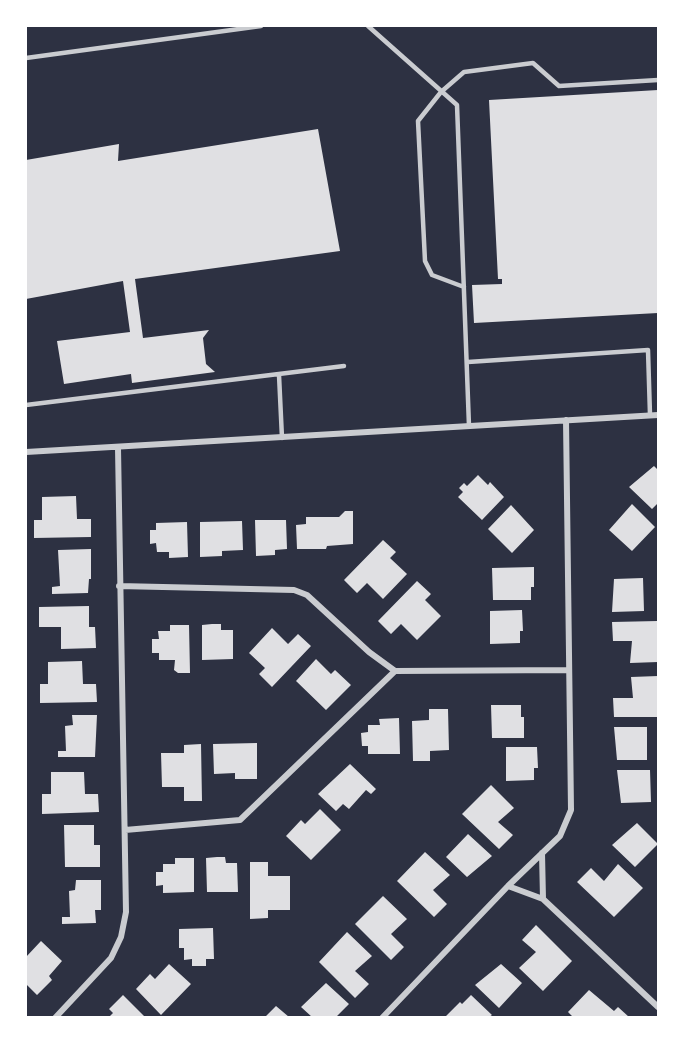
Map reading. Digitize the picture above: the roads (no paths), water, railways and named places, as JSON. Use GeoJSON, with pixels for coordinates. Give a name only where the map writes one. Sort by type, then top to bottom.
{"type":"FeatureCollection","features":[{"type":"Feature","properties":{"kind":"street"},"geometry":{"type":"LineString","coordinates":[[26,452],[658,415]]}},
{"type":"Feature","properties":{"kind":"street"},"geometry":{"type":"LineString","coordinates":[[382,1017],[508,886],[560,836],[571,810],[566,420]]}},
{"type":"Feature","properties":{"kind":"street"},"geometry":{"type":"LineString","coordinates":[[55,1017],[111,958],[121,937],[126,912],[118,448]]}},
{"type":"Feature","properties":{"kind":"street"},"geometry":{"type":"LineString","coordinates":[[119,586],[294,591],[307,595],[369,652],[395,671],[569,670]]}},
{"type":"Feature","properties":{"kind":"street"},"geometry":{"type":"LineString","coordinates":[[125,830],[240,820],[395,671]]}},
{"type":"Feature","properties":{"kind":"street"},"geometry":{"type":"LineString","coordinates":[[543,853],[543,899]]}},
{"type":"Feature","properties":{"kind":"street"},"geometry":{"type":"LineString","coordinates":[[508,886],[543,899],[658,1007]]}},
{"type":"Feature","properties":{"kind":"lane"},"geometry":{"type":"LineString","coordinates":[[26,58],[261,26]]}},
{"type":"Feature","properties":{"kind":"lane"},"geometry":{"type":"LineString","coordinates":[[369,26],[457,105],[469,426]]}},
{"type":"Feature","properties":{"kind":"lane"},"geometry":{"type":"LineString","coordinates":[[464,287],[432,275],[425,261],[417,121],[441,92],[464,72],[533,63],[559,86],[658,80]]}},
{"type":"Feature","properties":{"kind":"lane"},"geometry":{"type":"LineString","coordinates":[[468,362],[648,350],[650,415]]}},
{"type":"Feature","properties":{"kind":"lane"},"geometry":{"type":"LineString","coordinates":[[26,405],[344,366]]}},
{"type":"Feature","properties":{"kind":"lane"},"geometry":{"type":"LineString","coordinates":[[279,375],[282,438]]}}]}
